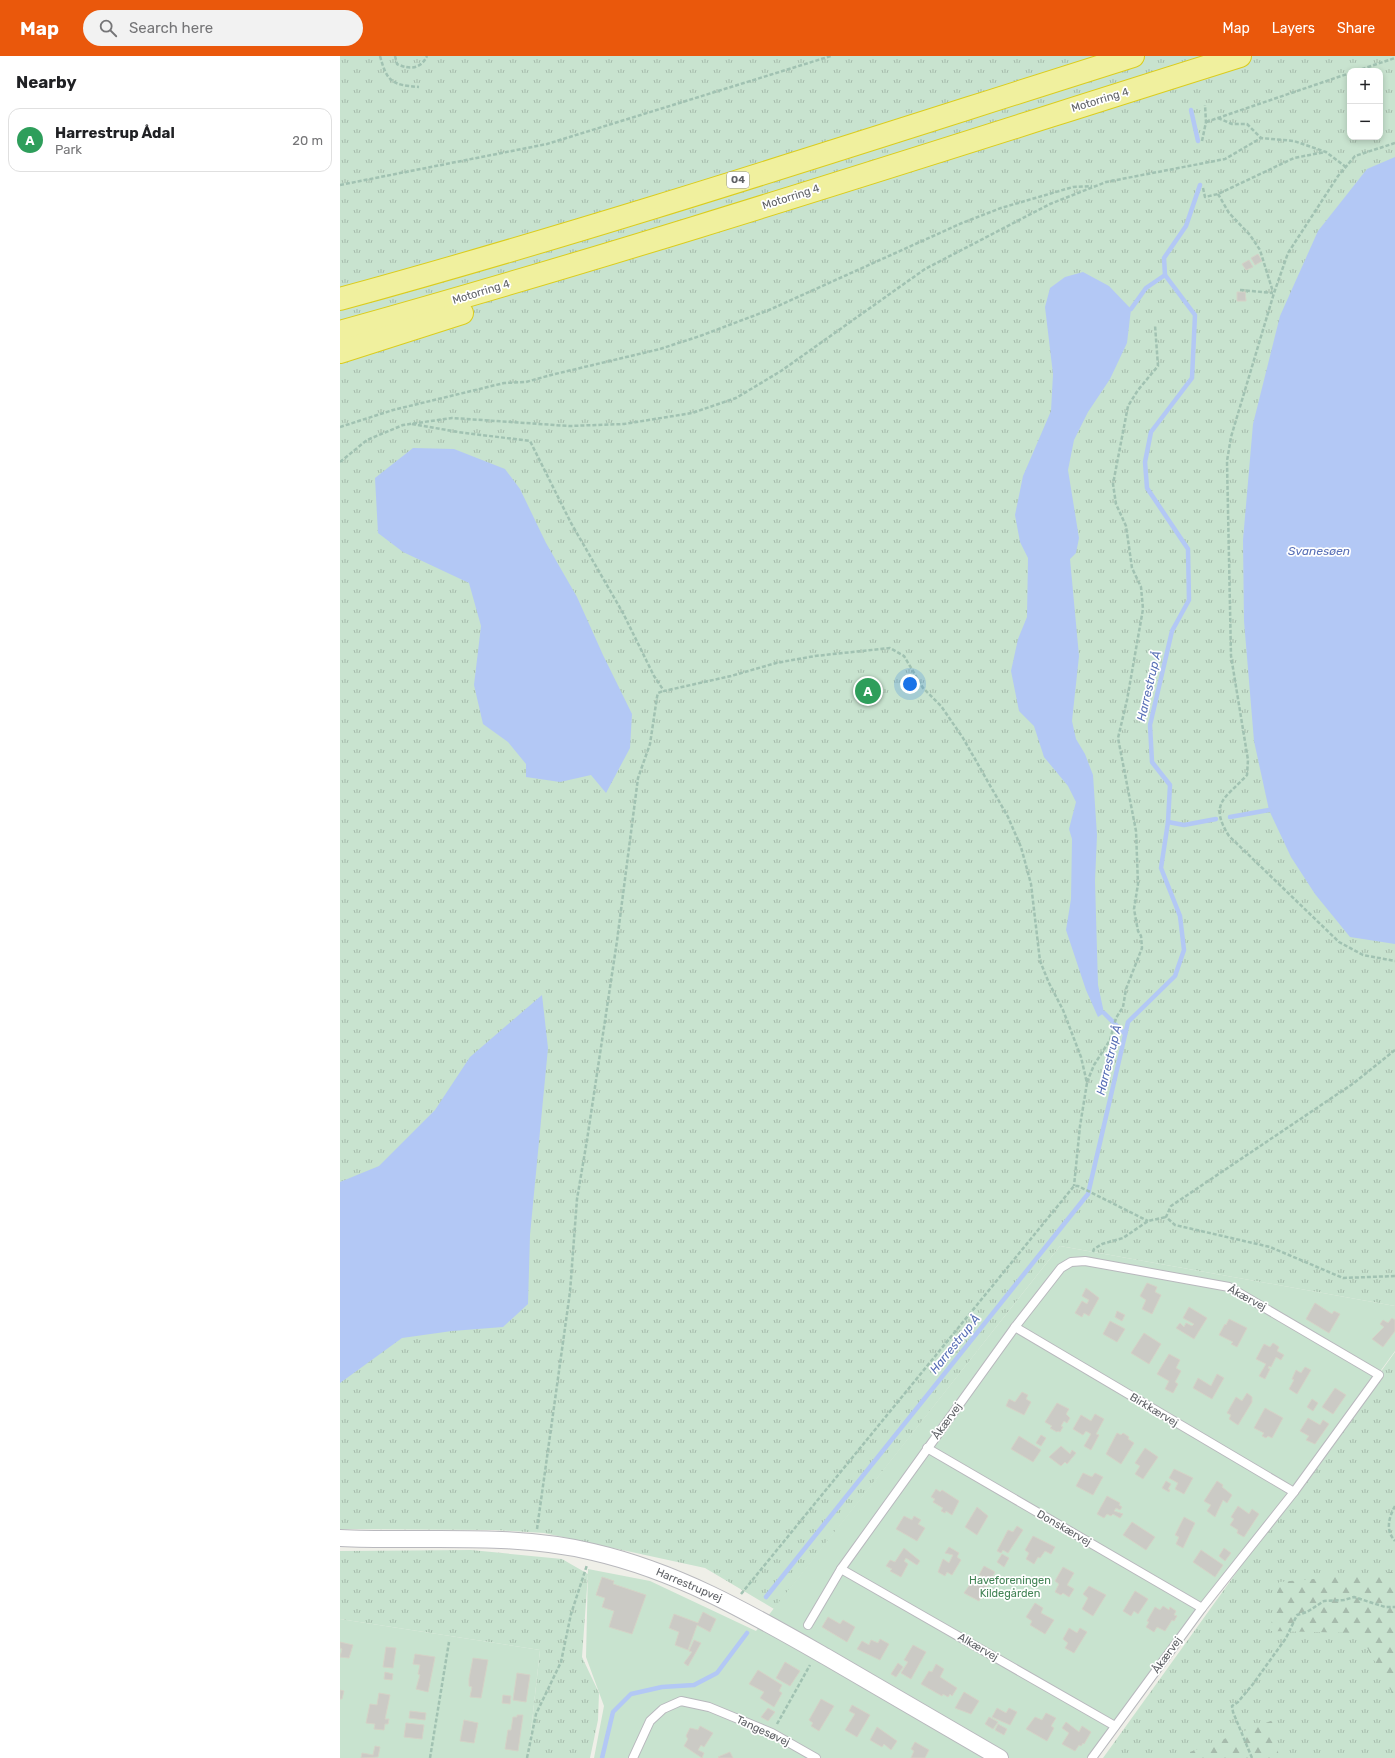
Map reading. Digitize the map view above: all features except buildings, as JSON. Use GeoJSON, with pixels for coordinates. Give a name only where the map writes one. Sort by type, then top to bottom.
{"type":"FeatureCollection","features":[{"type":"Feature","properties":{"kind":"highway","name":"O4"},"geometry":{"type":"LineString","coordinates":[[340,299],[457,267],[638,212],[1133,56]]}},
{"type":"Feature","properties":{"kind":"highway","name":"Motorring 4"},"geometry":{"type":"LineString","coordinates":[[340,332],[464,298],[646,243],[1240,56]]}},
{"type":"Feature","properties":{"kind":"highway"},"geometry":{"type":"LineString","coordinates":[[340,352],[514,297],[646,243]]}},
{"type":"Feature","properties":{"kind":"street","name":"Harrestrupvej"},"geometry":{"type":"LineString","coordinates":[[340,1538],[535,1543],[593,1552],[642,1566],[733,1604],[1000,1758]]}},
{"type":"Feature","properties":{"kind":"lane","name":"Åkærvej"},"geometry":{"type":"LineString","coordinates":[[808,1625],[841,1569],[1015,1327],[1060,1268],[1071,1262],[1085,1261],[1229,1287],[1379,1375],[1294,1492],[1202,1608],[1092,1758]]}},
{"type":"Feature","properties":{"kind":"lane","name":"Birkkærvej"},"geometry":{"type":"LineString","coordinates":[[1015,1327],[1294,1492]]}},
{"type":"Feature","properties":{"kind":"lane","name":"Donskærvej"},"geometry":{"type":"LineString","coordinates":[[927,1448],[1202,1608]]}},
{"type":"Feature","properties":{"kind":"lane","name":"Alkærvej"},"geometry":{"type":"LineString","coordinates":[[841,1569],[1115,1726]]}},
{"type":"Feature","properties":{"kind":"lane","name":"Tangesøvej"},"geometry":{"type":"LineString","coordinates":[[633,1758],[650,1721],[663,1709],[681,1701],[709,1707],[772,1733],[816,1758]]}},
{"type":"Feature","properties":{"kind":"path"},"geometry":{"type":"LineString","coordinates":[[380,56],[385,74],[399,85],[419,87]]}},
{"type":"Feature","properties":{"kind":"path"},"geometry":{"type":"LineString","coordinates":[[395,56],[397,64],[404,68],[416,68],[423,63],[427,56]]}},
{"type":"Feature","properties":{"kind":"path"},"geometry":{"type":"LineString","coordinates":[[340,185],[547,144],[831,56]]}},
{"type":"Feature","properties":{"kind":"path"},"geometry":{"type":"LineString","coordinates":[[1365,68],[1395,58]]}},
{"type":"Feature","properties":{"kind":"path"},"geometry":{"type":"LineString","coordinates":[[1206,122],[1347,74]]}},
{"type":"Feature","properties":{"kind":"path"},"geometry":{"type":"LineString","coordinates":[[1202,142],[1206,122],[1206,105]]}},
{"type":"Feature","properties":{"kind":"path"},"geometry":{"type":"LineString","coordinates":[[1218,117],[1232,124],[1247,124],[1261,138]]}},
{"type":"Feature","properties":{"kind":"path"},"geometry":{"type":"LineString","coordinates":[[340,462],[367,440],[403,425],[452,418],[569,426],[624,424],[692,413],[736,398],[781,371],[925,269],[1050,204],[1106,182],[1225,159],[1261,138],[1294,141],[1326,152],[1346,167]]}},
{"type":"Feature","properties":{"kind":"path"},"geometry":{"type":"LineString","coordinates":[[1395,143],[1355,156],[1338,176],[1288,252],[1274,293],[1231,437],[1227,461],[1231,656],[1248,760],[1247,775],[1224,797],[1219,808],[1222,825],[1229,836],[1339,942],[1363,955],[1395,961]]}},
{"type":"Feature","properties":{"kind":"path"},"geometry":{"type":"LineString","coordinates":[[1204,188],[1205,196],[1218,194],[1294,158],[1326,152]]}},
{"type":"Feature","properties":{"kind":"path"},"geometry":{"type":"LineString","coordinates":[[340,428],[393,410],[504,383],[526,382],[652,351],[769,310],[962,223],[1001,208],[1073,187],[1096,186]]}},
{"type":"Feature","properties":{"kind":"path"},"geometry":{"type":"LineString","coordinates":[[1218,194],[1230,214],[1250,235],[1260,250],[1274,293]]}},
{"type":"Feature","properties":{"kind":"path"},"geometry":{"type":"LineString","coordinates":[[1240,290],[1274,293]]}},
{"type":"Feature","properties":{"kind":"path"},"geometry":{"type":"LineString","coordinates":[[733,1604],[1074,1186],[1080,1126],[1087,1083],[1094,1065],[1110,1040],[1116,1018],[1123,1007],[1126,989],[1142,948],[1141,936],[1138,931],[1134,909],[1138,884],[1136,831],[1118,738],[1127,700],[1143,609],[1141,587],[1132,568],[1126,526],[1116,504],[1113,484],[1128,406],[1138,390],[1158,366],[1155,324]]}},
{"type":"Feature","properties":{"kind":"path"},"geometry":{"type":"LineString","coordinates":[[412,424],[458,432],[530,441],[571,523],[622,613],[654,676],[664,691]]}},
{"type":"Feature","properties":{"kind":"path"},"geometry":{"type":"LineString","coordinates":[[535,1543],[570,1292],[577,1199],[617,941],[638,778],[650,744],[658,693],[731,676],[776,663],[815,656],[890,648],[904,656],[923,688],[942,706],[963,738],[1008,817],[1021,847],[1031,884],[1040,961],[1048,983],[1063,1010],[1081,1058],[1087,1083]]}},
{"type":"Feature","properties":{"kind":"path"},"geometry":{"type":"LineString","coordinates":[[1166,1217],[1171,1206],[1354,1083],[1395,1050]]}},
{"type":"Feature","properties":{"kind":"path"},"geometry":{"type":"LineString","coordinates":[[1074,1186],[1078,1186],[1148,1220]]}},
{"type":"Feature","properties":{"kind":"path"},"geometry":{"type":"LineString","coordinates":[[1085,1261],[1093,1256],[1094,1249],[1102,1244],[1123,1238],[1148,1220],[1166,1217]]}},
{"type":"Feature","properties":{"kind":"path"},"geometry":{"type":"LineString","coordinates":[[1166,1217],[1175,1225],[1270,1247],[1343,1278],[1395,1276]]}},
{"type":"Feature","properties":{"kind":"path"},"geometry":{"type":"LineString","coordinates":[[1395,1506],[1388,1518],[1390,1536],[1395,1541]]}},
{"type":"Feature","properties":{"kind":"path"},"geometry":{"type":"LineString","coordinates":[[527,1758],[536,1714],[561,1662],[571,1614],[593,1552]]}},
{"type":"Feature","properties":{"kind":"path"},"geometry":{"type":"LineString","coordinates":[[1252,1758],[1233,1712],[1232,1706],[1238,1702],[1253,1684],[1286,1638],[1297,1615],[1307,1612],[1324,1601],[1344,1600],[1354,1597],[1385,1607],[1395,1607]]}},
{"type":"Feature","properties":{"kind":"path"},"geometry":{"type":"LineString","coordinates":[[430,1758],[449,1642]]}},
{"type":"Feature","properties":{"kind":"path"},"geometry":{"type":"LineString","coordinates":[[772,1733],[817,1652]]}},
{"type":"Feature","properties":{"kind":"green space"},"geometry":{"type":"Polygon","coordinates":[[[340,56],[1395,56],[1395,1306],[1060,1246],[774,1609],[705,1568],[544,1533],[495,1530],[340,1529],[340,56]]]}},
{"type":"Feature","properties":{"kind":"green space","name":"Haveforeningen Kildegården"},"geometry":{"type":"Polygon","coordinates":[[[1060,1246],[1395,1306],[1395,1351],[1097,1758],[594,1758],[604,1706],[586,1657],[588,1569],[650,1581],[756,1631],[1060,1246]]]}},
{"type":"Feature","properties":{"kind":"green space"},"geometry":{"type":"Polygon","coordinates":[[[1395,1352],[1395,1758],[1103,1758],[1395,1352]]]}},
{"type":"Feature","properties":{"kind":"green space"},"geometry":{"type":"Polygon","coordinates":[[[471,1550],[562,1559],[588,1574],[582,1657],[599,1693],[598,1720],[590,1758],[528,1758],[540,1650],[340,1619],[340,1551],[471,1550]]]}},
{"type":"Feature","properties":{"kind":"green space"},"geometry":{"type":"Polygon","coordinates":[[[1392,1572],[1395,1575],[1395,1698],[1359,1633],[1270,1631],[1279,1582],[1392,1572]]]}},
{"type":"Feature","properties":{"kind":"green space"},"geometry":{"type":"Polygon","coordinates":[[[340,1619],[540,1650],[528,1758],[340,1758],[340,1619]]]}},
{"type":"Feature","properties":{"kind":"green space"},"geometry":{"type":"Polygon","coordinates":[[[1273,1720],[1279,1758],[1191,1758],[1190,1752],[1273,1720]]]}},
{"type":"Feature","properties":{"kind":"water","name":"Svanesøen"},"geometry":{"type":"Polygon","coordinates":[[[1395,157],[1395,944],[1350,937],[1315,894],[1291,857],[1269,810],[1254,741],[1244,621],[1243,540],[1253,424],[1280,316],[1318,231],[1367,169],[1395,157]]]}},
{"type":"Feature","properties":{"kind":"water"},"geometry":{"type":"Polygon","coordinates":[[[1083,272],[1109,286],[1131,309],[1127,343],[1110,379],[1088,412],[1074,440],[1068,470],[1079,538],[1076,553],[1070,559],[1079,656],[1072,721],[1076,739],[1085,754],[1093,775],[1097,835],[1095,881],[1098,985],[1104,1013],[1098,1017],[1086,990],[1066,930],[1071,899],[1072,839],[1069,829],[1076,802],[1068,786],[1044,757],[1034,726],[1019,711],[1011,671],[1018,639],[1027,617],[1028,558],[1020,542],[1015,515],[1023,476],[1051,411],[1053,374],[1045,307],[1050,288],[1065,277],[1083,272]]]}},
{"type":"Feature","properties":{"kind":"water"},"geometry":{"type":"Polygon","coordinates":[[[413,448],[454,449],[505,469],[520,489],[546,543],[577,597],[632,714],[630,748],[606,793],[591,775],[560,782],[526,777],[526,764],[508,742],[483,724],[474,685],[481,626],[469,583],[403,552],[378,533],[375,478],[413,448]]]}},
{"type":"Feature","properties":{"kind":"water"},"geometry":{"type":"Polygon","coordinates":[[[542,995],[548,1048],[530,1235],[528,1304],[503,1327],[452,1331],[402,1338],[340,1383],[340,1182],[379,1166],[435,1110],[470,1057],[542,995]]]}},
{"type":"Feature","properties":{"kind":"waterway","name":"Harrestrup Å"},"geometry":{"type":"LineString","coordinates":[[1191,110],[1198,141]]}},
{"type":"Feature","properties":{"kind":"waterway","name":"Harrestrup Å"},"geometry":{"type":"LineString","coordinates":[[766,1597],[1088,1194],[1128,1022],[1175,976],[1184,950],[1180,916],[1161,868],[1168,822],[1170,785],[1152,762],[1150,725],[1172,631],[1189,600],[1188,549],[1147,488],[1145,462],[1151,432],[1192,378],[1195,315],[1165,275],[1164,258],[1186,226],[1200,185]]}},
{"type":"Feature","properties":{"kind":"waterway"},"geometry":{"type":"LineString","coordinates":[[1131,309],[1146,288],[1165,275]]}},
{"type":"Feature","properties":{"kind":"waterway"},"geometry":{"type":"LineString","coordinates":[[1230,817],[1269,810]]}},
{"type":"Feature","properties":{"kind":"waterway"},"geometry":{"type":"LineString","coordinates":[[1168,822],[1184,825],[1216,819]]}},
{"type":"Feature","properties":{"kind":"waterway"},"geometry":{"type":"LineString","coordinates":[[1104,1013],[1125,1034]]}},
{"type":"Feature","properties":{"kind":"waterway","name":"Harrestrup Å"},"geometry":{"type":"LineString","coordinates":[[602,1758],[613,1712],[631,1694],[662,1687],[694,1685],[717,1673],[747,1633]]}},
{"type":"Feature","properties":{"kind":"place","name":"Harrestrup Ådal"},"geometry":{"type":"Point","coordinates":[868,691]}}]}
